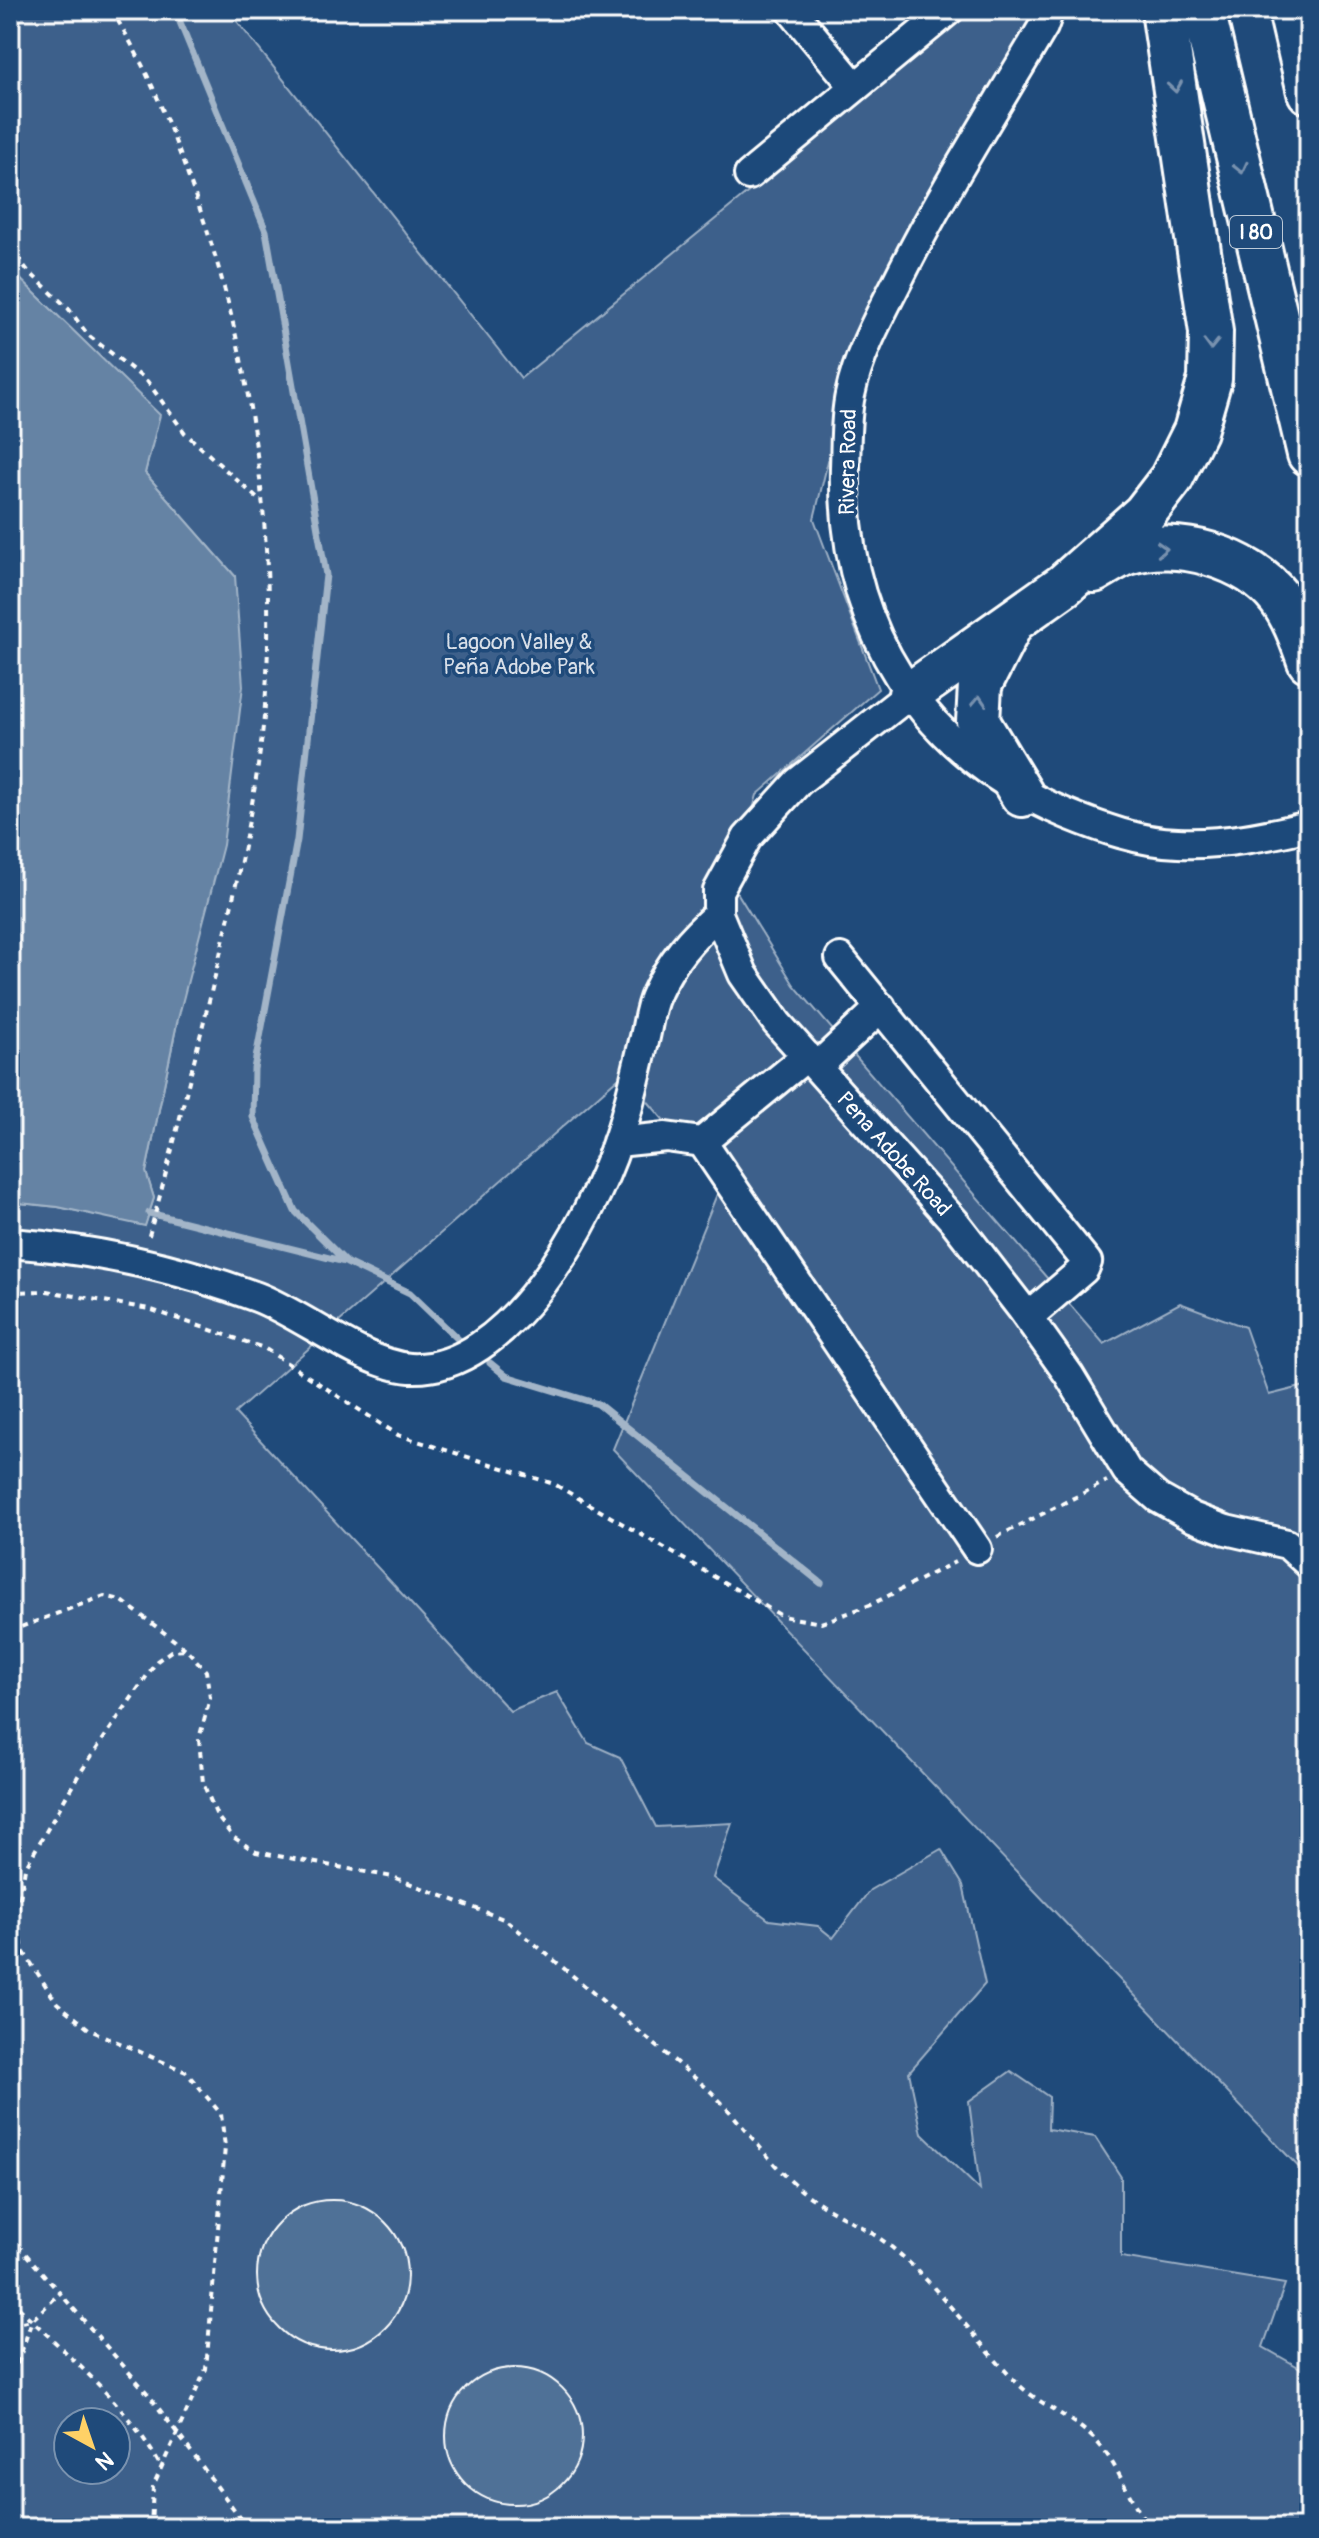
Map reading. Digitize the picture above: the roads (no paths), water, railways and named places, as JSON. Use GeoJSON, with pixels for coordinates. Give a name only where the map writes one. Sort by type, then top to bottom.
{"type":"FeatureCollection","features":[{"type":"Feature","properties":{"kind":"highway"},"geometry":{"type":"LineString","coordinates":[[910,694],[1064,585],[1144,514],[1171,479],[1195,431],[1210,379],[1211,332],[1163,10]]}},
{"type":"Feature","properties":{"kind":"highway","name":"I 80"},"geometry":{"type":"LineString","coordinates":[[1203,10],[1309,454]]}},
{"type":"Feature","properties":{"kind":"highway"},"geometry":{"type":"LineString","coordinates":[[1290,10],[1309,92]]}},
{"type":"Feature","properties":{"kind":"highway"},"geometry":{"type":"LineString","coordinates":[[1064,585],[1127,554],[1168,547],[1207,554],[1243,568],[1278,597],[1296,625],[1309,661]]}},
{"type":"Feature","properties":{"kind":"highway"},"geometry":{"type":"LineString","coordinates":[[1012,622],[980,685],[978,722],[1022,795]]}},
{"type":"Feature","properties":{"kind":"street"},"geometry":{"type":"LineString","coordinates":[[791,10],[855,87]]}},
{"type":"Feature","properties":{"kind":"street"},"geometry":{"type":"LineString","coordinates":[[749,175],[949,10]]}},
{"type":"Feature","properties":{"kind":"street","name":"Rivera Road"},"geometry":{"type":"LineString","coordinates":[[1049,10],[1043,27],[929,218],[869,338],[849,396],[844,505],[857,584],[881,647],[910,694],[950,739],[1022,795],[1098,827],[1175,844],[1220,843],[1302,828]]}},
{"type":"Feature","properties":{"kind":"street"},"geometry":{"type":"LineString","coordinates":[[10,1243],[142,1262],[259,1298],[376,1358],[408,1368],[448,1365],[497,1334],[527,1304],[588,1208],[617,1142],[655,996],[683,945],[718,914],[718,891],[747,838],[798,782],[910,694]]}},
{"type":"Feature","properties":{"kind":"street","name":"Pena Adobe Road"},"geometry":{"type":"LineString","coordinates":[[718,914],[743,974],[777,1023],[954,1221],[1069,1375],[1127,1471],[1158,1498],[1192,1517],[1226,1530],[1287,1544],[1309,1564]]}},
{"type":"Feature","properties":{"kind":"street"},"geometry":{"type":"LineString","coordinates":[[840,958],[1087,1262],[1084,1269],[1028,1317]]}},
{"type":"Feature","properties":{"kind":"street"},"geometry":{"type":"LineString","coordinates":[[617,1142],[666,1137],[702,1142],[881,1007]]}},
{"type":"Feature","properties":{"kind":"street"},"geometry":{"type":"LineString","coordinates":[[702,1142],[977,1549]]}},
{"type":"Feature","properties":{"kind":"waterway"},"geometry":{"type":"LineString","coordinates":[[175,10],[266,231],[326,575],[297,840],[254,1069],[253,1117],[295,1211],[347,1263],[410,1293],[459,1340]]}},
{"type":"Feature","properties":{"kind":"waterway"},"geometry":{"type":"LineString","coordinates":[[149,1213],[345,1262]]}},
{"type":"Feature","properties":{"kind":"waterway"},"geometry":{"type":"LineString","coordinates":[[490,1363],[506,1376],[598,1404],[821,1583]]}},
{"type":"Feature","properties":{"kind":"park label","name":"Lagoon Valley & Peña Adobe Park"},"geometry":{"type":"Point","coordinates":[519,654]}}]}
